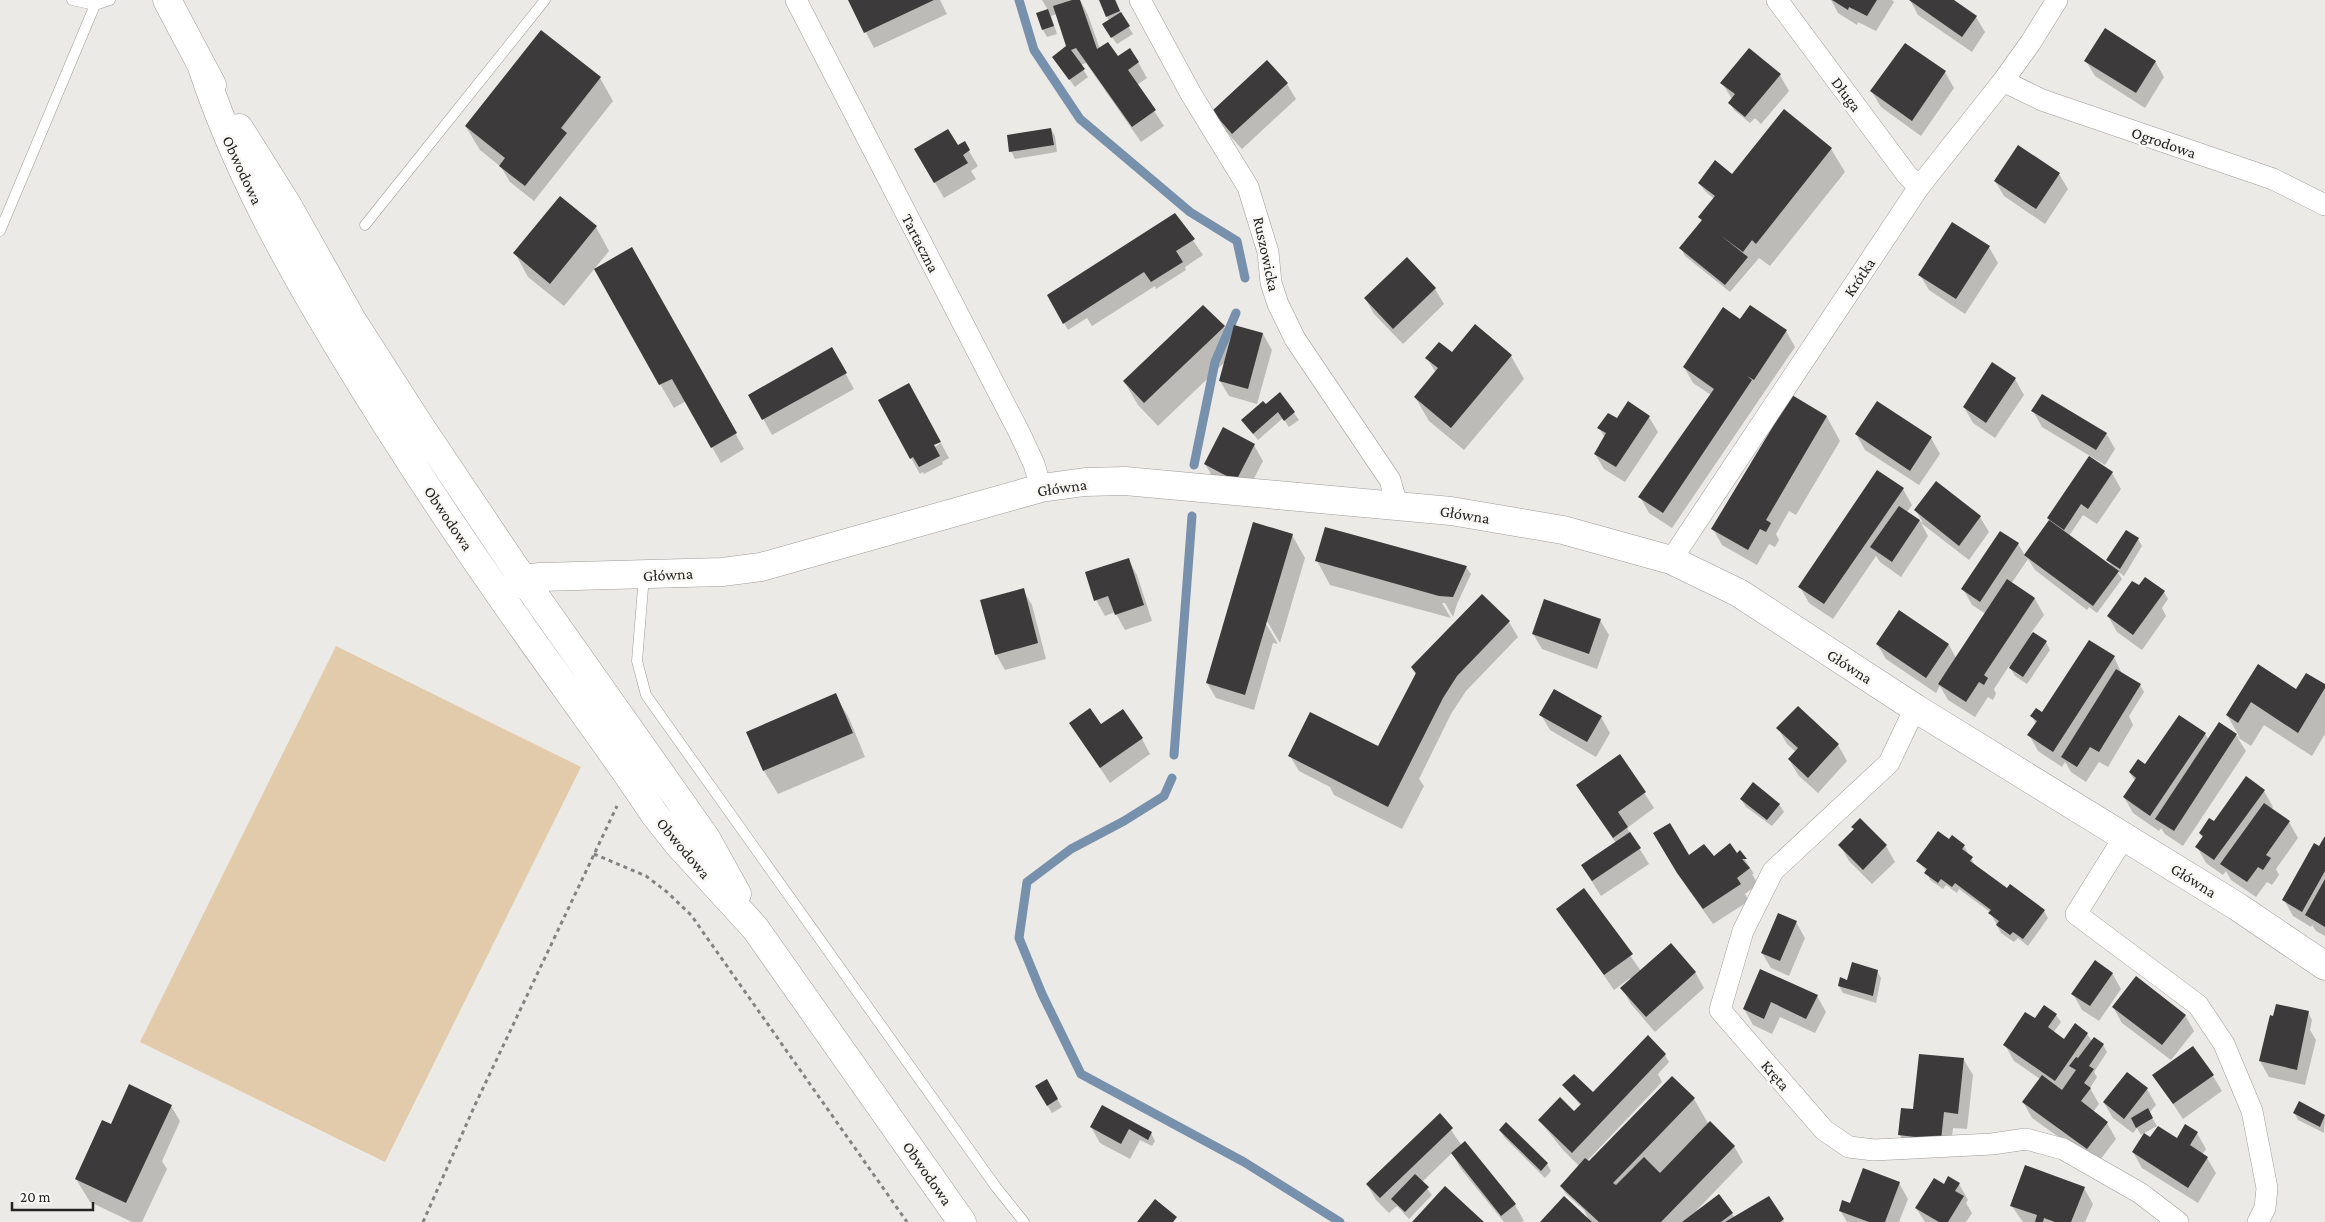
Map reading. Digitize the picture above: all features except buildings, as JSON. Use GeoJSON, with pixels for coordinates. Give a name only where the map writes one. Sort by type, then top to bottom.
{"type":"FeatureCollection","features":[{"type":"Feature","properties":{"kind":"main road","name":"Obwodowa"},"geometry":{"type":"LineString","coordinates":[[167,0],[203,70],[288,206],[352,320],[420,426],[524,579],[706,838],[755,928],[962,1222]]}},
{"type":"Feature","properties":{"kind":"main road","name":"Obwodowa"},"geometry":{"type":"LineString","coordinates":[[203,70],[221,122],[247,180],[306,294],[388,429],[500,594],[678,844],[755,928]]}},
{"type":"Feature","properties":{"kind":"main road","name":"Główna"},"geometry":{"type":"LineString","coordinates":[[524,579],[722,572],[761,566],[1041,488],[1085,482],[1125,481],[1397,505],[1451,511],[1563,530],[1671,560],[1739,593],[1914,708],[2238,907],[2325,966]]}},
{"type":"Feature","properties":{"kind":"main road"},"geometry":{"type":"LineString","coordinates":[[500,594],[524,579]]}},
{"type":"Feature","properties":{"kind":"street","name":"Tartaczna"},"geometry":{"type":"LineString","coordinates":[[796,0],[1020,434],[1034,464],[1041,488]]}},
{"type":"Feature","properties":{"kind":"street","name":"Ruszowicka"},"geometry":{"type":"LineString","coordinates":[[1140,0],[1186,86],[1248,186],[1268,252],[1271,282],[1278,304],[1295,338],[1390,480],[1397,505]]}},
{"type":"Feature","properties":{"kind":"street","name":"Długa"},"geometry":{"type":"LineString","coordinates":[[1777,0],[1907,175],[1919,187]]}},
{"type":"Feature","properties":{"kind":"street","name":"Krótka"},"geometry":{"type":"LineString","coordinates":[[1671,560],[1919,187],[2003,80],[2031,42],[2057,0]]}},
{"type":"Feature","properties":{"kind":"street","name":"Ogrodowa"},"geometry":{"type":"LineString","coordinates":[[2003,80],[2042,100],[2273,179],[2325,205]]}},
{"type":"Feature","properties":{"kind":"street","name":"Kręta"},"geometry":{"type":"LineString","coordinates":[[1914,708],[1888,763],[1773,871],[1743,931],[1720,1010],[1824,1130],[1849,1147],[1884,1150],[1992,1144],[2026,1139],[2064,1149],[2140,1193],[2178,1222]]}},
{"type":"Feature","properties":{"kind":"street"},"geometry":{"type":"LineString","coordinates":[[2124,837],[2076,914],[2198,1005],[2224,1044],[2252,1110],[2267,1188],[2265,1208],[2258,1222]]}},
{"type":"Feature","properties":{"kind":"lane"},"geometry":{"type":"LineString","coordinates":[[72,0],[95,5],[110,0]]}},
{"type":"Feature","properties":{"kind":"lane"},"geometry":{"type":"LineString","coordinates":[[365,225],[545,0]]}},
{"type":"Feature","properties":{"kind":"lane"},"geometry":{"type":"LineString","coordinates":[[0,231],[95,5]]}},
{"type":"Feature","properties":{"kind":"lane"},"geometry":{"type":"LineString","coordinates":[[644,576],[637,661],[646,695],[990,1179],[1024,1222]]}},
{"type":"Feature","properties":{"kind":"path"},"geometry":{"type":"LineString","coordinates":[[423,1222],[475,1106],[631,779]]}},
{"type":"Feature","properties":{"kind":"path"},"geometry":{"type":"LineString","coordinates":[[594,854],[646,876],[667,892],[691,915],[907,1222]]}},
{"type":"Feature","properties":{"kind":"shaded area"},"geometry":{"type":"Polygon","coordinates":[[[336,646],[581,767],[385,1162],[140,1042],[336,646]]]}},
{"type":"Feature","properties":{"kind":"waterway"},"geometry":{"type":"LineString","coordinates":[[1019,0],[1034,50],[1080,119],[1190,212],[1237,241],[1245,278]]}},
{"type":"Feature","properties":{"kind":"waterway"},"geometry":{"type":"LineString","coordinates":[[1194,465],[1215,362],[1236,313]]}},
{"type":"Feature","properties":{"kind":"waterway"},"geometry":{"type":"LineString","coordinates":[[1174,755],[1192,516]]}},
{"type":"Feature","properties":{"kind":"waterway"},"geometry":{"type":"LineString","coordinates":[[1172,778],[1164,796],[1124,821],[1071,849],[1027,882],[1019,938],[1042,994],[1081,1074],[1244,1162],[1340,1222]]}}]}
